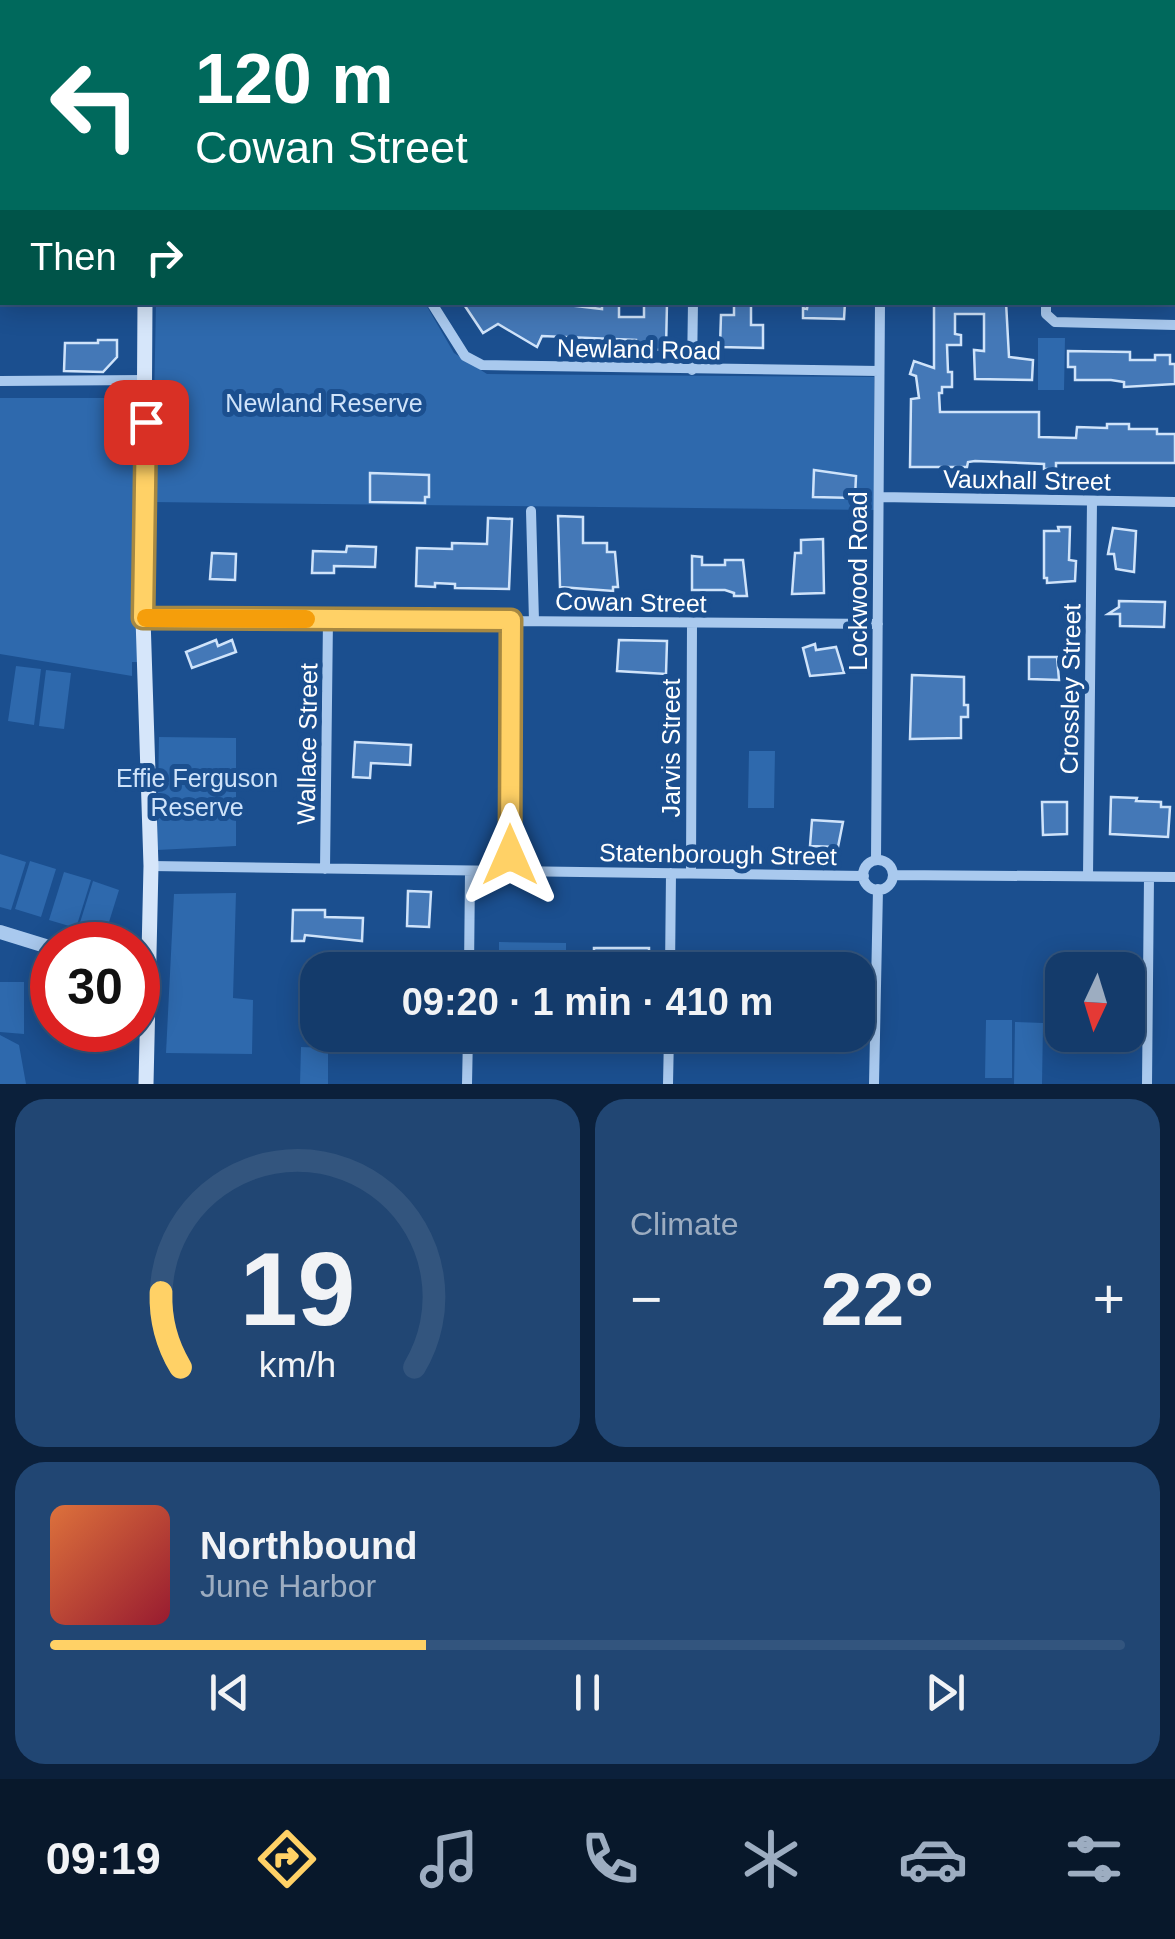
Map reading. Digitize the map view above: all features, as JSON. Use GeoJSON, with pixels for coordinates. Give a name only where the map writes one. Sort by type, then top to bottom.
{"type":"FeatureCollection","features":[{"type":"Feature","properties":{"kind":"main road"},"geometry":{"type":"LineString","coordinates":[[145,305],[143,618],[152,866],[146,922]]}},
{"type":"Feature","properties":{"kind":"main road"},"geometry":{"type":"LineString","coordinates":[[145,1052],[146,1084]]}},
{"type":"Feature","properties":{"kind":"street","name":"Newland Road"},"geometry":{"type":"LineString","coordinates":[[433,305],[464,356],[482,365],[879,371]]}},
{"type":"Feature","properties":{"kind":"street"},"geometry":{"type":"LineString","coordinates":[[692,370],[693,305]]}},
{"type":"Feature","properties":{"kind":"street","name":"Lockwood Road"},"geometry":{"type":"LineString","coordinates":[[876,860],[880,305]]}},
{"type":"Feature","properties":{"kind":"street"},"geometry":{"type":"LineString","coordinates":[[1046,305],[1046,314],[1056,322],[1175,325]]}},
{"type":"Feature","properties":{"kind":"street"},"geometry":{"type":"LineString","coordinates":[[0,381],[145,380]]}},
{"type":"Feature","properties":{"kind":"street","name":"Vauxhall Street"},"geometry":{"type":"LineString","coordinates":[[879,497],[1175,502]]}},
{"type":"Feature","properties":{"kind":"street","name":"Crossley Street"},"geometry":{"type":"LineString","coordinates":[[1088,876],[1092,501]]}},
{"type":"Feature","properties":{"kind":"street"},"geometry":{"type":"LineString","coordinates":[[531,511],[534,621]]}},
{"type":"Feature","properties":{"kind":"street","name":"Cowan Street"},"geometry":{"type":"LineString","coordinates":[[143,618],[878,624]]}},
{"type":"Feature","properties":{"kind":"street","name":"Wallace Street"},"geometry":{"type":"LineString","coordinates":[[325,869],[328,619]]}},
{"type":"Feature","properties":{"kind":"street"},"geometry":{"type":"LineString","coordinates":[[510,871],[511,620]]}},
{"type":"Feature","properties":{"kind":"street","name":"Jarvis Street"},"geometry":{"type":"LineString","coordinates":[[691,873],[692,624]]}},
{"type":"Feature","properties":{"kind":"street"},"geometry":{"type":"LineString","coordinates":[[876,860],[888,864],[893,875],[887,887],[878,889],[870,887],[864,876],[868,864],[876,860]]}},
{"type":"Feature","properties":{"kind":"street","name":"Statenborough Street"},"geometry":{"type":"LineString","coordinates":[[152,866],[864,876]]}},
{"type":"Feature","properties":{"kind":"street"},"geometry":{"type":"LineString","coordinates":[[469,952],[470,872]]}},
{"type":"Feature","properties":{"kind":"street"},"geometry":{"type":"LineString","coordinates":[[670,873],[670,952]]}},
{"type":"Feature","properties":{"kind":"street"},"geometry":{"type":"LineString","coordinates":[[893,875],[1175,878]]}},
{"type":"Feature","properties":{"kind":"street"},"geometry":{"type":"LineString","coordinates":[[1147,1084],[1149,877]]}},
{"type":"Feature","properties":{"kind":"street"},"geometry":{"type":"LineString","coordinates":[[874,1084],[878,889]]}},
{"type":"Feature","properties":{"kind":"street"},"geometry":{"type":"LineString","coordinates":[[0,932],[30,941]]}},
{"type":"Feature","properties":{"kind":"street"},"geometry":{"type":"LineString","coordinates":[[467,1084],[468,1052]]}},
{"type":"Feature","properties":{"kind":"street"},"geometry":{"type":"LineString","coordinates":[[668,1084],[669,1052]]}},
{"type":"Feature","properties":{"kind":"green space","name":"Newland Reserve"},"geometry":{"type":"Polygon","coordinates":[[[156,305],[426,305],[454,353],[487,374],[874,377],[874,510],[152,502],[156,305]]]}},
{"type":"Feature","properties":{"kind":"green space"},"geometry":{"type":"Polygon","coordinates":[[[1038,338],[1065,338],[1064,390],[1038,390],[1038,338]]]}},
{"type":"Feature","properties":{"kind":"green space"},"geometry":{"type":"Polygon","coordinates":[[[0,398],[137,398],[140,662],[132,662],[132,676],[0,654],[0,398]]]}},
{"type":"Feature","properties":{"kind":"green space"},"geometry":{"type":"Polygon","coordinates":[[[16,666],[41,669],[34,725],[8,721],[16,666]]]}},
{"type":"Feature","properties":{"kind":"green space"},"geometry":{"type":"Polygon","coordinates":[[[46,670],[71,673],[64,729],[39,726],[46,670]]]}},
{"type":"Feature","properties":{"kind":"green space","name":"Effie Ferguson Reserve"},"geometry":{"type":"Polygon","coordinates":[[[159,737],[236,738],[236,846],[157,850],[159,737]]]}},
{"type":"Feature","properties":{"kind":"green space"},"geometry":{"type":"Polygon","coordinates":[[[749,751],[775,751],[774,808],[748,808],[749,751]]]}},
{"type":"Feature","properties":{"kind":"green space"},"geometry":{"type":"Polygon","coordinates":[[[0,854],[26,862],[11,910],[0,907],[0,854]]]}},
{"type":"Feature","properties":{"kind":"green space"},"geometry":{"type":"Polygon","coordinates":[[[30,861],[56,869],[41,917],[15,909],[30,861]]]}},
{"type":"Feature","properties":{"kind":"green space"},"geometry":{"type":"Polygon","coordinates":[[[64,872],[91,880],[78,922],[49,920],[64,872]]]}},
{"type":"Feature","properties":{"kind":"green space"},"geometry":{"type":"Polygon","coordinates":[[[93,881],[119,890],[109,922],[80,922],[93,881]]]}},
{"type":"Feature","properties":{"kind":"green space","name":"Effie Ferguson Reserve"},"geometry":{"type":"Polygon","coordinates":[[[236,893],[233,998],[253,1000],[252,1054],[166,1053],[174,894],[236,893]]]}},
{"type":"Feature","properties":{"kind":"green space"},"geometry":{"type":"Polygon","coordinates":[[[499,942],[566,943],[566,952],[499,952],[499,942]]]}},
{"type":"Feature","properties":{"kind":"green space"},"geometry":{"type":"Polygon","coordinates":[[[0,982],[24,982],[24,1034],[0,1032],[0,982]]]}},
{"type":"Feature","properties":{"kind":"green space"},"geometry":{"type":"Polygon","coordinates":[[[986,1020],[1012,1020],[1012,1078],[985,1078],[986,1020]]]}},
{"type":"Feature","properties":{"kind":"green space"},"geometry":{"type":"Polygon","coordinates":[[[1015,1022],[1043,1023],[1042,1084],[1014,1084],[1015,1022]]]}},
{"type":"Feature","properties":{"kind":"green space"},"geometry":{"type":"Polygon","coordinates":[[[0,1035],[19,1045],[26,1084],[0,1084],[0,1035]]]}},
{"type":"Feature","properties":{"kind":"green space"},"geometry":{"type":"Polygon","coordinates":[[[301,1052],[328,1052],[328,1084],[300,1084],[301,1052]]]}},
{"type":"Feature","properties":{"kind":"building"},"geometry":{"type":"Polygon","coordinates":[[[575,305],[602,309],[602,305],[619,305],[619,317],[644,317],[644,305],[667,305],[666,350],[636,349],[636,340],[542,336],[537,347],[498,324],[483,333],[465,306],[575,305]]]}},
{"type":"Feature","properties":{"kind":"building"},"geometry":{"type":"Polygon","coordinates":[[[734,305],[751,305],[751,325],[763,325],[763,348],[720,347],[721,315],[734,315],[734,305]]]}},
{"type":"Feature","properties":{"kind":"building"},"geometry":{"type":"Polygon","coordinates":[[[808,305],[845,305],[844,319],[803,318],[803,308],[807,309],[808,305]]]}},
{"type":"Feature","properties":{"kind":"building"},"geometry":{"type":"Polygon","coordinates":[[[934,305],[1006,305],[1009,357],[1033,360],[1032,380],[975,379],[974,350],[984,351],[984,314],[955,314],[955,334],[961,335],[961,345],[947,345],[952,387],[942,387],[939,393],[940,412],[1039,412],[1039,437],[1076,438],[1077,427],[1107,428],[1107,424],[1157,429],[1157,434],[1175,434],[1175,463],[1056,463],[1056,469],[1044,469],[1044,464],[975,461],[968,462],[967,467],[910,467],[911,399],[919,398],[916,376],[910,374],[914,361],[934,368],[934,305]]]}},
{"type":"Feature","properties":{"kind":"building"},"geometry":{"type":"Polygon","coordinates":[[[117,340],[117,357],[103,372],[64,371],[65,343],[117,340]]]}},
{"type":"Feature","properties":{"kind":"building"},"geometry":{"type":"Polygon","coordinates":[[[1068,351],[1130,352],[1130,360],[1155,360],[1155,355],[1170,355],[1170,364],[1175,364],[1175,384],[1124,387],[1124,382],[1111,380],[1075,380],[1075,367],[1068,367],[1068,351]]]}},
{"type":"Feature","properties":{"kind":"building"},"geometry":{"type":"Polygon","coordinates":[[[814,470],[856,476],[855,498],[813,497],[814,470]]]}},
{"type":"Feature","properties":{"kind":"building"},"geometry":{"type":"Polygon","coordinates":[[[370,473],[429,475],[429,497],[425,497],[425,503],[370,502],[370,473]]]}},
{"type":"Feature","properties":{"kind":"building"},"geometry":{"type":"Polygon","coordinates":[[[558,516],[583,517],[583,543],[607,543],[607,552],[615,552],[618,587],[613,587],[613,591],[560,587],[558,516]]]}},
{"type":"Feature","properties":{"kind":"building"},"geometry":{"type":"Polygon","coordinates":[[[488,518],[512,519],[509,589],[455,588],[455,584],[435,583],[435,587],[416,586],[417,548],[487,544],[488,518]]]}},
{"type":"Feature","properties":{"kind":"building"},"geometry":{"type":"Polygon","coordinates":[[[1058,527],[1070,527],[1069,560],[1076,561],[1075,581],[1047,583],[1044,531],[1059,531],[1058,527]]]}},
{"type":"Feature","properties":{"kind":"building"},"geometry":{"type":"Polygon","coordinates":[[[1113,528],[1136,531],[1134,572],[1116,569],[1114,554],[1108,554],[1113,528]]]}},
{"type":"Feature","properties":{"kind":"building"},"geometry":{"type":"Polygon","coordinates":[[[823,539],[824,593],[792,594],[795,553],[801,553],[801,540],[823,539]]]}},
{"type":"Feature","properties":{"kind":"building"},"geometry":{"type":"Polygon","coordinates":[[[347,546],[376,547],[375,567],[334,566],[334,573],[312,573],[313,551],[346,552],[347,546]]]}},
{"type":"Feature","properties":{"kind":"building"},"geometry":{"type":"Polygon","coordinates":[[[212,553],[236,554],[235,580],[210,579],[212,553]]]}},
{"type":"Feature","properties":{"kind":"building"},"geometry":{"type":"Polygon","coordinates":[[[692,556],[702,557],[702,565],[743,560],[747,596],[734,596],[725,590],[692,590],[692,556]]]}},
{"type":"Feature","properties":{"kind":"building"},"geometry":{"type":"Polygon","coordinates":[[[1119,601],[1165,602],[1164,627],[1120,626],[1120,614],[1108,614],[1119,607],[1119,601]]]}},
{"type":"Feature","properties":{"kind":"building"},"geometry":{"type":"Polygon","coordinates":[[[216,640],[218,646],[232,640],[236,652],[192,668],[186,652],[216,640]]]}},
{"type":"Feature","properties":{"kind":"building"},"geometry":{"type":"Polygon","coordinates":[[[619,640],[667,641],[666,674],[617,671],[619,640]]]}},
{"type":"Feature","properties":{"kind":"building"},"geometry":{"type":"Polygon","coordinates":[[[815,644],[816,650],[836,647],[844,673],[810,676],[803,648],[815,644]]]}},
{"type":"Feature","properties":{"kind":"building"},"geometry":{"type":"Polygon","coordinates":[[[1029,657],[1057,657],[1059,680],[1029,679],[1029,657]]]}},
{"type":"Feature","properties":{"kind":"building"},"geometry":{"type":"Polygon","coordinates":[[[912,675],[964,677],[968,717],[961,717],[961,738],[910,739],[912,675]]]}},
{"type":"Feature","properties":{"kind":"building"},"geometry":{"type":"Polygon","coordinates":[[[355,742],[411,745],[410,765],[371,763],[370,778],[353,777],[355,742]]]}},
{"type":"Feature","properties":{"kind":"building"},"geometry":{"type":"Polygon","coordinates":[[[1111,797],[1161,802],[1161,807],[1170,807],[1168,837],[1110,834],[1111,797]]]}},
{"type":"Feature","properties":{"kind":"building"},"geometry":{"type":"Polygon","coordinates":[[[1042,802],[1067,802],[1067,834],[1043,835],[1042,802]]]}},
{"type":"Feature","properties":{"kind":"building"},"geometry":{"type":"Polygon","coordinates":[[[812,820],[843,822],[838,847],[810,846],[812,820]]]}},
{"type":"Feature","properties":{"kind":"building"},"geometry":{"type":"Polygon","coordinates":[[[408,891],[431,892],[429,927],[407,926],[408,891]]]}},
{"type":"Feature","properties":{"kind":"building"},"geometry":{"type":"Polygon","coordinates":[[[293,910],[325,910],[325,917],[363,918],[362,941],[305,935],[304,941],[292,941],[293,910]]]}},
{"type":"Feature","properties":{"kind":"building"},"geometry":{"type":"Polygon","coordinates":[[[594,948],[649,948],[649,952],[594,952],[594,948]]]}},
{"type":"Feature","properties":{"kind":"slow traffic"},"geometry":{"type":"LineString","coordinates":[[146,618],[306,619]]}},
{"type":"Feature","properties":{"kind":"route"},"geometry":{"type":"LineString","coordinates":[[146,422],[143,618],[511,620],[510,855]]}}]}
